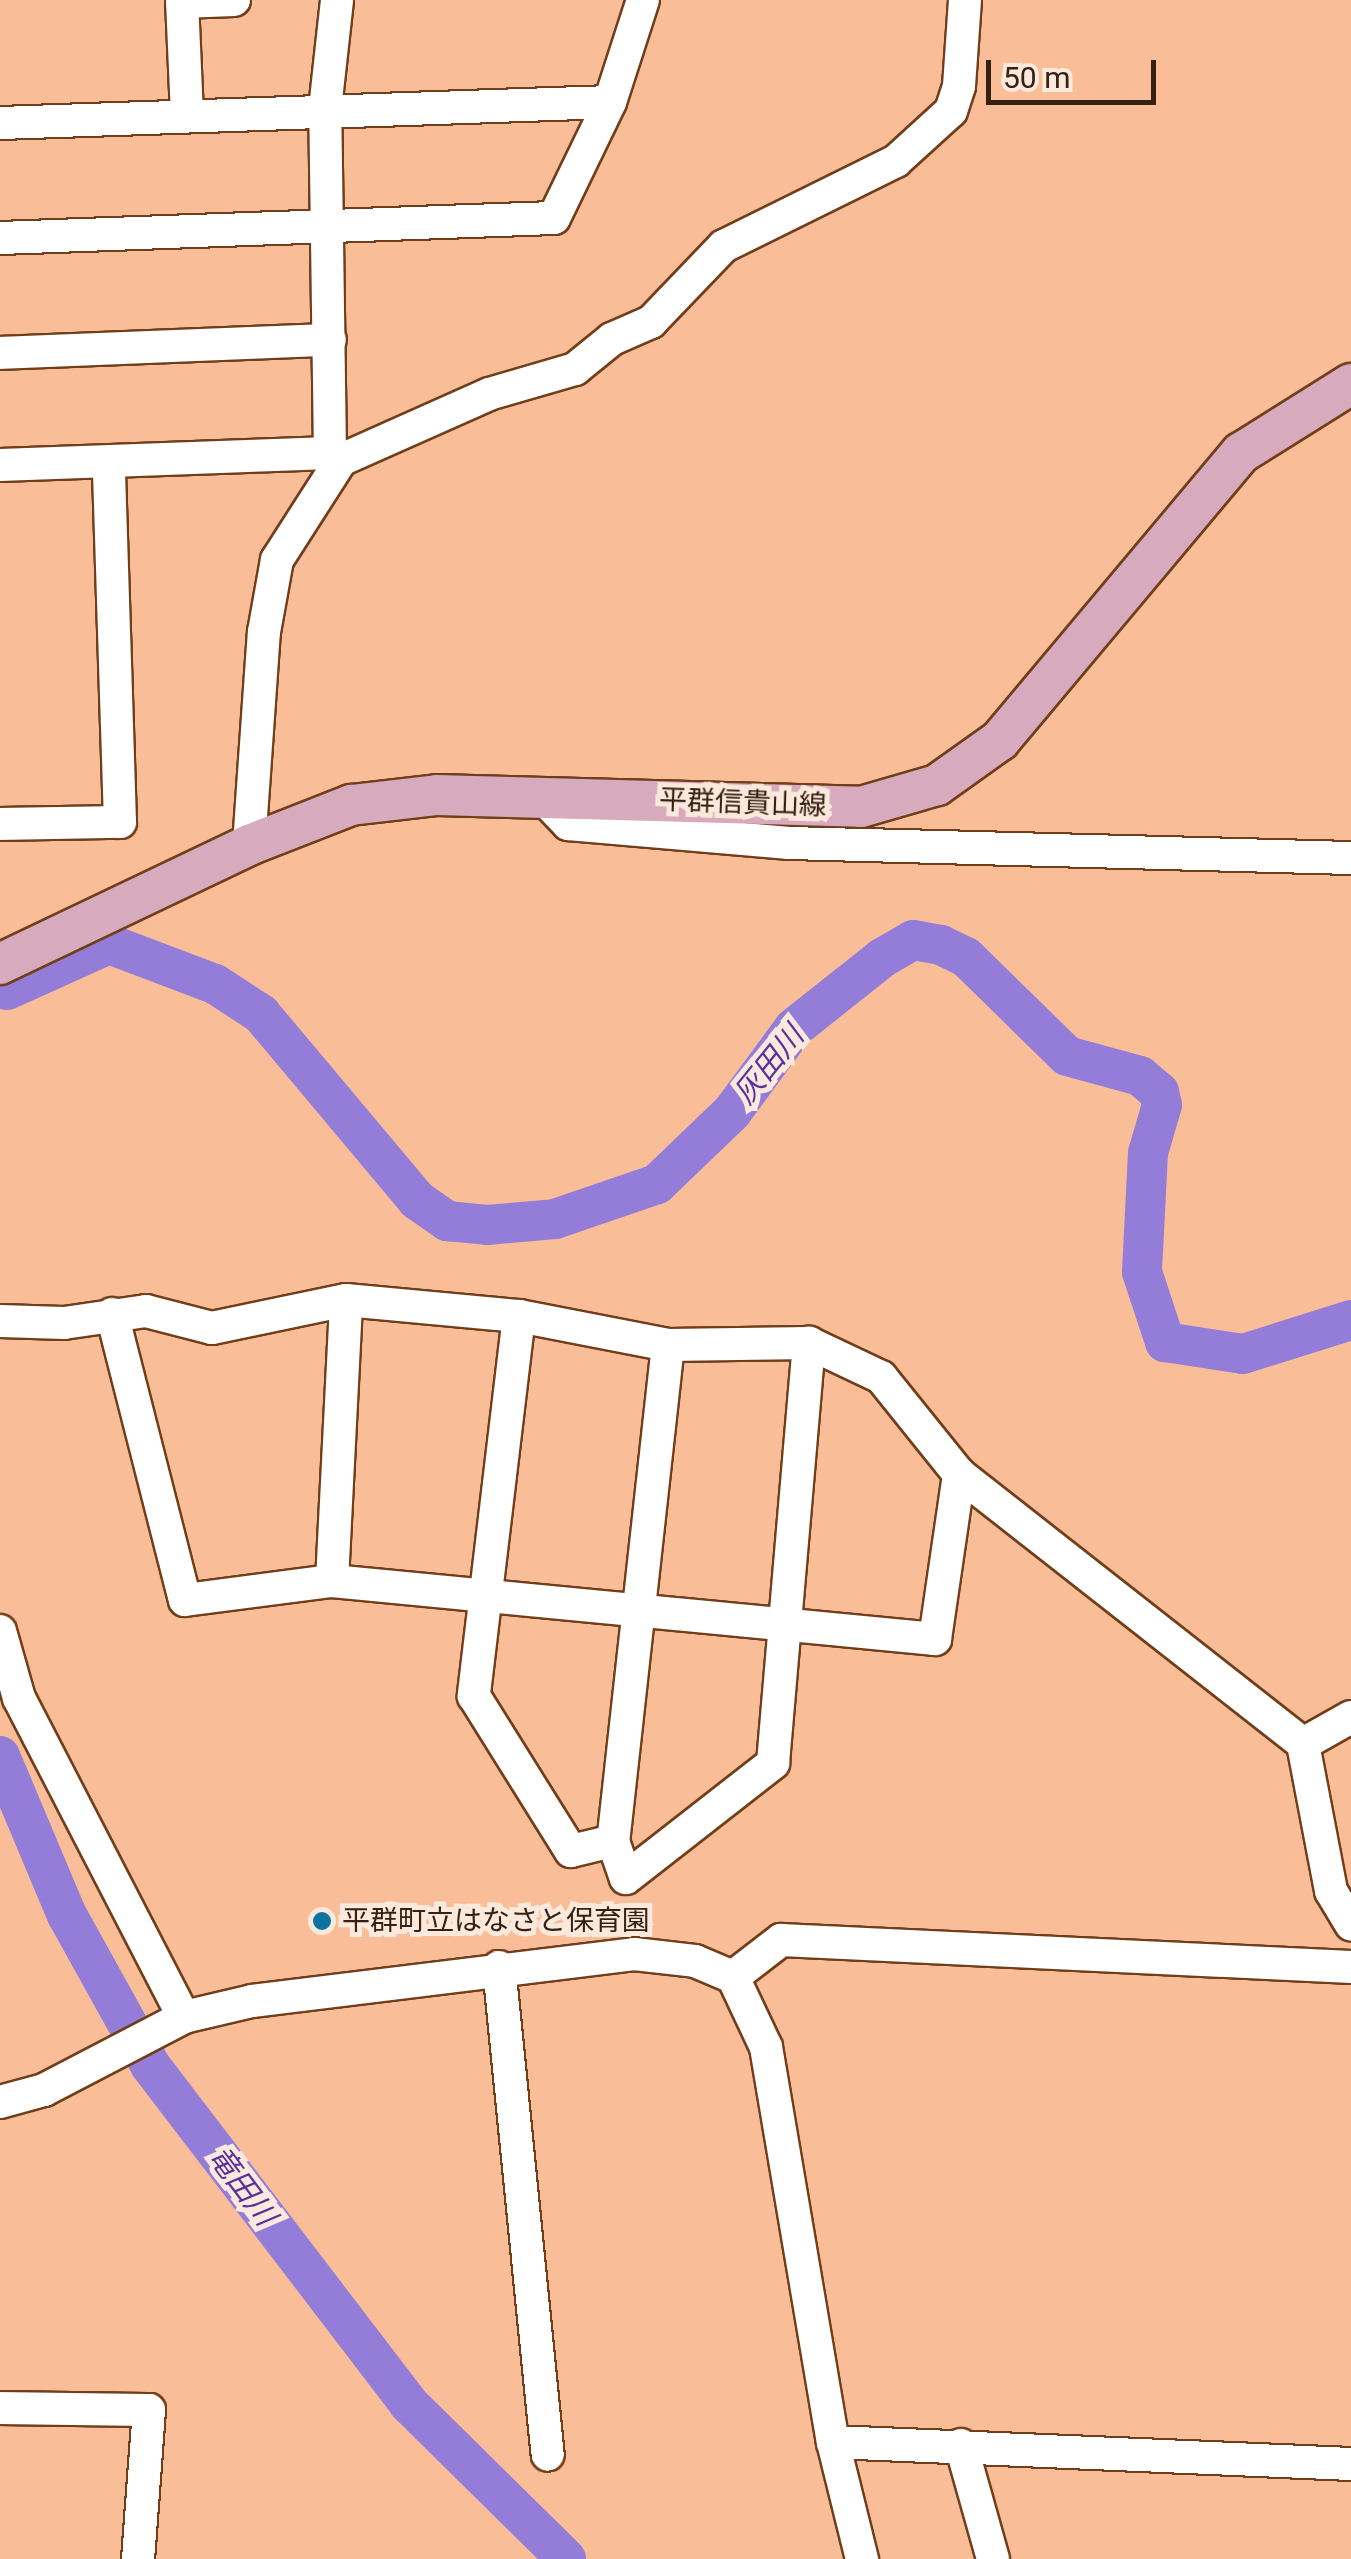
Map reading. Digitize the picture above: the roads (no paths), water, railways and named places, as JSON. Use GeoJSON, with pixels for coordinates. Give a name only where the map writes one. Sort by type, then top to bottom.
{"type":"FeatureCollection","features":[{"type":"Feature","properties":{"kind":"main road","name":"平群信貴山線"},"geometry":{"type":"LineString","coordinates":[[0,964],[248,845],[352,804],[436,795],[861,806],[937,784],[1000,740],[1242,453],[1342,396]]}},
{"type":"Feature","properties":{"kind":"street"},"geometry":{"type":"LineString","coordinates":[[186,115],[182,2],[234,0]]}},
{"type":"Feature","properties":{"kind":"street"},"geometry":{"type":"LineString","coordinates":[[248,845],[264,632],[276,560],[336,457],[325,109],[337,0]]}},
{"type":"Feature","properties":{"kind":"street"},"geometry":{"type":"LineString","coordinates":[[0,238],[554,218],[610,102],[643,0]]}},
{"type":"Feature","properties":{"kind":"street"},"geometry":{"type":"LineString","coordinates":[[0,466],[336,457],[489,394],[575,369],[612,339],[651,322],[724,246],[896,161],[950,112],[959,86],[965,0]]}},
{"type":"Feature","properties":{"kind":"street"},"geometry":{"type":"LineString","coordinates":[[0,123],[610,102]]}},
{"type":"Feature","properties":{"kind":"street"},"geometry":{"type":"LineString","coordinates":[[0,353],[330,340]]}},
{"type":"Feature","properties":{"kind":"street"},"geometry":{"type":"LineString","coordinates":[[0,824],[120,822],[108,462]]}},
{"type":"Feature","properties":{"kind":"street"},"geometry":{"type":"LineString","coordinates":[[544,800],[568,824],[789,843],[1351,858]]}},
{"type":"Feature","properties":{"kind":"street"},"geometry":{"type":"LineString","coordinates":[[332,1582],[346,1300]]}},
{"type":"Feature","properties":{"kind":"street"},"geometry":{"type":"LineString","coordinates":[[0,1321],[64,1323],[146,1312],[212,1328],[346,1300],[519,1316],[668,1344],[809,1342],[881,1377],[959,1474],[1303,1744],[1331,1891],[1351,1924]]}},
{"type":"Feature","properties":{"kind":"street"},"geometry":{"type":"LineString","coordinates":[[112,1314],[185,1600],[332,1582],[935,1640],[959,1474]]}},
{"type":"Feature","properties":{"kind":"street"},"geometry":{"type":"LineString","coordinates":[[519,1316],[474,1696],[570,1850],[613,1841]]}},
{"type":"Feature","properties":{"kind":"street"},"geometry":{"type":"LineString","coordinates":[[668,1344],[613,1841],[626,1878],[774,1762],[790,1628],[809,1342]]}},
{"type":"Feature","properties":{"kind":"street"},"geometry":{"type":"LineString","coordinates":[[0,1631],[19,1698],[174,2021]]}},
{"type":"Feature","properties":{"kind":"street"},"geometry":{"type":"LineString","coordinates":[[1303,1744],[1351,1717]]}},
{"type":"Feature","properties":{"kind":"street"},"geometry":{"type":"LineString","coordinates":[[733,1977],[781,1940],[1351,1968]]}},
{"type":"Feature","properties":{"kind":"street"},"geometry":{"type":"LineString","coordinates":[[0,2102],[71,2077],[174,2021],[252,2001],[498,1967],[634,1954],[696,1962],[733,1977],[766,2047],[833,2442],[862,2559]]}},
{"type":"Feature","properties":{"kind":"street"},"geometry":{"type":"LineString","coordinates":[[498,1967],[548,2455]]}},
{"type":"Feature","properties":{"kind":"street"},"geometry":{"type":"LineString","coordinates":[[0,2408],[149,2410],[138,2559]]}},
{"type":"Feature","properties":{"kind":"street"},"geometry":{"type":"LineString","coordinates":[[833,2442],[1351,2464]]}},
{"type":"Feature","properties":{"kind":"street"},"geometry":{"type":"LineString","coordinates":[[961,2445],[994,2559]]}},
{"type":"Feature","properties":{"kind":"waterway","name":"灰田川"},"geometry":{"type":"LineString","coordinates":[[7,990],[109,944],[215,984],[261,1014],[417,1200],[447,1221],[487,1225],[555,1219],[657,1184],[732,1112],[794,1028],[882,958],[913,940],[941,945],[966,957],[1067,1056],[1140,1076],[1159,1092],[1162,1105],[1148,1153],[1142,1272],[1165,1342],[1243,1354],[1351,1320]]}},
{"type":"Feature","properties":{"kind":"waterway","name":"竜田川"},"geometry":{"type":"LineString","coordinates":[[0,1756],[67,1915],[150,2065],[408,2403],[566,2559]]}},
{"type":"Feature","properties":{"kind":"place","name":"平群町立はなさと保育園"},"geometry":{"type":"Point","coordinates":[322,1921]}}]}
